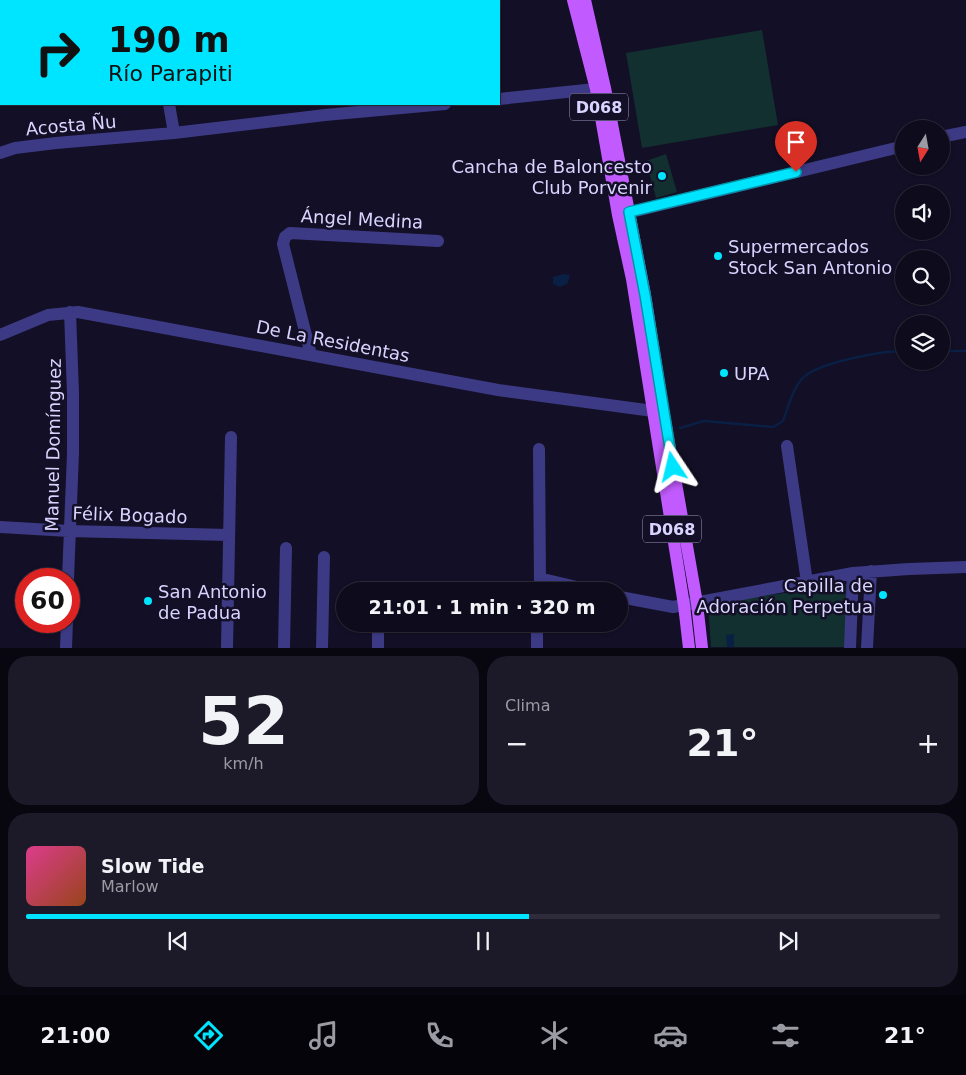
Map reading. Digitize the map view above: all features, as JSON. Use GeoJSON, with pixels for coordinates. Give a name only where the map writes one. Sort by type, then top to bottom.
{"type":"FeatureCollection","features":[{"type":"Feature","properties":{"kind":"main road","name":"D068"},"geometry":{"type":"LineString","coordinates":[[573,0],[601,89]]}},
{"type":"Feature","properties":{"kind":"main road","name":"D068"},"geometry":{"type":"LineString","coordinates":[[585,0],[624,213],[632,279],[697,603],[702,648]]}},
{"type":"Feature","properties":{"kind":"main road","name":"D068"},"geometry":{"type":"LineString","coordinates":[[658,410],[689,648]]}},
{"type":"Feature","properties":{"kind":"street"},"geometry":{"type":"LineString","coordinates":[[500,99],[601,89]]}},
{"type":"Feature","properties":{"kind":"street"},"geometry":{"type":"LineString","coordinates":[[169,105],[174,133]]}},
{"type":"Feature","properties":{"kind":"street","name":"Acosta Ñu"},"geometry":{"type":"LineString","coordinates":[[0,153],[15,148],[48,144],[174,133],[325,109],[421,105]]}},
{"type":"Feature","properties":{"kind":"street"},"geometry":{"type":"LineString","coordinates":[[950,136],[966,132]]}},
{"type":"Feature","properties":{"kind":"street"},"geometry":{"type":"LineString","coordinates":[[624,213],[895,148]]}},
{"type":"Feature","properties":{"kind":"street","name":"Ángel Medina"},"geometry":{"type":"LineString","coordinates":[[311,355],[283,244],[285,237],[290,233],[438,241]]}},
{"type":"Feature","properties":{"kind":"street","name":"De La Residentas"},"geometry":{"type":"LineString","coordinates":[[0,335],[48,315],[70,312],[498,390],[658,410]]}},
{"type":"Feature","properties":{"kind":"street","name":"Manuel Domínguez"},"geometry":{"type":"LineString","coordinates":[[68,568],[73,433],[70,312]]}},
{"type":"Feature","properties":{"kind":"street"},"geometry":{"type":"LineString","coordinates":[[227,648],[231,437]]}},
{"type":"Feature","properties":{"kind":"street"},"geometry":{"type":"LineString","coordinates":[[787,446],[807,582]]}},
{"type":"Feature","properties":{"kind":"street"},"geometry":{"type":"LineString","coordinates":[[539,449],[539,582]]}},
{"type":"Feature","properties":{"kind":"street","name":"Félix Bogado"},"geometry":{"type":"LineString","coordinates":[[0,527],[228,536]]}},
{"type":"Feature","properties":{"kind":"street"},"geometry":{"type":"LineString","coordinates":[[284,648],[286,548]]}},
{"type":"Feature","properties":{"kind":"street"},"geometry":{"type":"LineString","coordinates":[[322,648],[324,557]]}},
{"type":"Feature","properties":{"kind":"street"},"geometry":{"type":"LineString","coordinates":[[628,600],[673,608],[871,571],[966,567]]}},
{"type":"Feature","properties":{"kind":"street"},"geometry":{"type":"LineString","coordinates":[[867,648],[871,571]]}},
{"type":"Feature","properties":{"kind":"street"},"geometry":{"type":"LineString","coordinates":[[850,648],[853,574]]}},
{"type":"Feature","properties":{"kind":"street"},"geometry":{"type":"LineString","coordinates":[[378,632],[378,648]]}},
{"type":"Feature","properties":{"kind":"street"},"geometry":{"type":"LineString","coordinates":[[537,632],[537,648]]}},
{"type":"Feature","properties":{"kind":"street"},"geometry":{"type":"LineString","coordinates":[[66,648],[67,633]]}},
{"type":"Feature","properties":{"kind":"green space"},"geometry":{"type":"Polygon","coordinates":[[[762,30],[778,125],[642,148],[626,53],[762,30]]]}},
{"type":"Feature","properties":{"kind":"green space","name":"Cancha de Baloncesto Club Porvenir"},"geometry":{"type":"Polygon","coordinates":[[[666,154],[677,192],[656,198],[646,161],[666,154]]]}},
{"type":"Feature","properties":{"kind":"green space"},"geometry":{"type":"Polygon","coordinates":[[[847,584],[845,647],[711,647],[708,604],[847,584]]]}},
{"type":"Feature","properties":{"kind":"water"},"geometry":{"type":"Polygon","coordinates":[[[564,274],[570,275],[568,283],[560,287],[553,284],[553,277],[564,274]]]}},
{"type":"Feature","properties":{"kind":"water"},"geometry":{"type":"Polygon","coordinates":[[[734,634],[734,647],[727,647],[726,635],[734,634]]]}},
{"type":"Feature","properties":{"kind":"waterway"},"geometry":{"type":"LineString","coordinates":[[950,351],[966,351]]}},
{"type":"Feature","properties":{"kind":"waterway"},"geometry":{"type":"LineString","coordinates":[[680,428],[704,421],[773,427],[783,421],[798,385],[805,376],[813,371],[853,358],[895,352]]}},
{"type":"Feature","properties":{"kind":"place","name":"Cancha de Baloncesto Club Porvenir"},"geometry":{"type":"Point","coordinates":[662,176]}},
{"type":"Feature","properties":{"kind":"place","name":"Supermercados Stock San Antonio"},"geometry":{"type":"Point","coordinates":[718,256]}},
{"type":"Feature","properties":{"kind":"place","name":"UPA"},"geometry":{"type":"Point","coordinates":[724,373]}},
{"type":"Feature","properties":{"kind":"place","name":"Capilla de Adoración Perpetua"},"geometry":{"type":"Point","coordinates":[883,595]}},
{"type":"Feature","properties":{"kind":"place","name":"San Antonio de Padua"},"geometry":{"type":"Point","coordinates":[148,601]}},
{"type":"Feature","properties":{"kind":"route"},"geometry":{"type":"LineString","coordinates":[[673,467],[645,295],[629,212],[796,172]]}}]}
